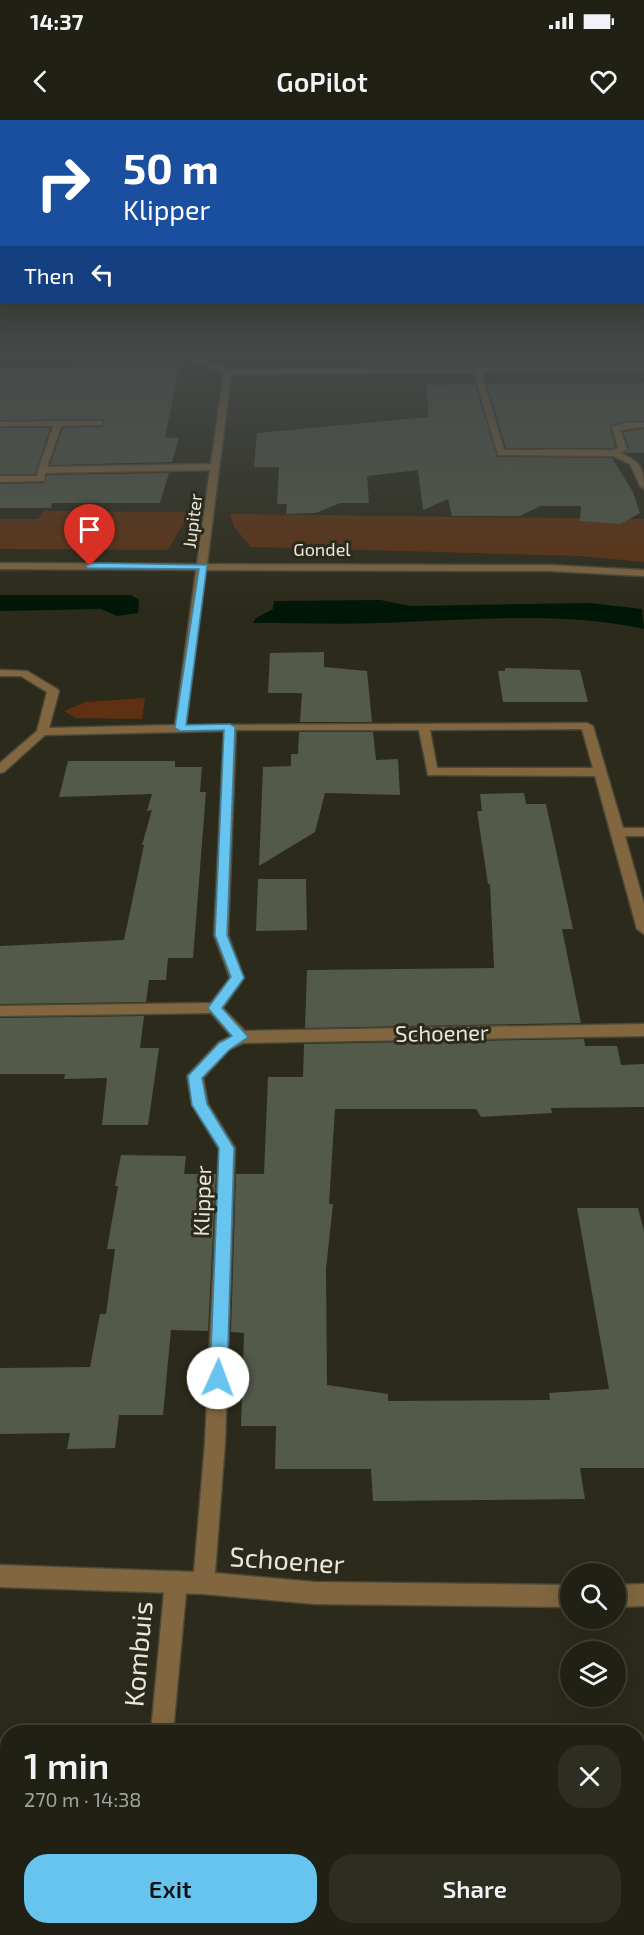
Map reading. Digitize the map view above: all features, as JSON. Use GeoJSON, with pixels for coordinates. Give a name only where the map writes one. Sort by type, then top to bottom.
{"type":"FeatureCollection","features":[{"type":"Feature","properties":{"kind":"street"},"geometry":{"type":"LineString","coordinates":[[0,479],[41,479],[52,441]]}},
{"type":"Feature","properties":{"kind":"street","name":"Jupiter"},"geometry":{"type":"LineString","coordinates":[[204,566],[219,441]]}},
{"type":"Feature","properties":{"kind":"street"},"geometry":{"type":"LineString","coordinates":[[497,441],[501,453],[614,453],[623,449],[620,441]]}},
{"type":"Feature","properties":{"kind":"street"},"geometry":{"type":"LineString","coordinates":[[614,453],[634,462],[644,486]]}},
{"type":"Feature","properties":{"kind":"street"},"geometry":{"type":"LineString","coordinates":[[42,470],[216,467]]}},
{"type":"Feature","properties":{"kind":"street","name":"Gondel"},"geometry":{"type":"LineString","coordinates":[[0,566],[550,568],[644,573]]}},
{"type":"Feature","properties":{"kind":"street"},"geometry":{"type":"LineString","coordinates":[[180,728],[204,566]]}},
{"type":"Feature","properties":{"kind":"street"},"geometry":{"type":"LineString","coordinates":[[0,673],[24,674],[54,691],[42,732],[0,769]]}},
{"type":"Feature","properties":{"kind":"street"},"geometry":{"type":"LineString","coordinates":[[424,726],[432,772],[601,772]]}},
{"type":"Feature","properties":{"kind":"street"},"geometry":{"type":"LineString","coordinates":[[42,732],[230,727],[587,726],[644,929]]}},
{"type":"Feature","properties":{"kind":"street"},"geometry":{"type":"LineString","coordinates":[[215,1008],[237,978],[221,935],[230,727]]}},
{"type":"Feature","properties":{"kind":"street"},"geometry":{"type":"LineString","coordinates":[[618,832],[644,832]]}},
{"type":"Feature","properties":{"kind":"street"},"geometry":{"type":"LineString","coordinates":[[0,1011],[215,1008],[241,1037]]}},
{"type":"Feature","properties":{"kind":"street","name":"Schoener"},"geometry":{"type":"LineString","coordinates":[[241,1037],[644,1029]]}},
{"type":"Feature","properties":{"kind":"street","name":"Klipper"},"geometry":{"type":"LineString","coordinates":[[204,1583],[215,1443],[227,1148],[200,1105],[195,1076],[224,1046],[241,1037]]}},
{"type":"Feature","properties":{"kind":"street","name":"Schoener"},"geometry":{"type":"LineString","coordinates":[[0,1576],[204,1583],[315,1593],[560,1596]]}},
{"type":"Feature","properties":{"kind":"street","name":"Kombuis"},"geometry":{"type":"LineString","coordinates":[[163,1725],[176,1582]]}},
{"type":"Feature","properties":{"kind":"street"},"geometry":{"type":"LineString","coordinates":[[626,1596],[644,1595]]}},
{"type":"Feature","properties":{"kind":"shaded area"},"geometry":{"type":"Polygon","coordinates":[[[44,511],[190,512],[168,550],[0,549],[0,519],[38,519],[44,511]]]}},
{"type":"Feature","properties":{"kind":"shaded area"},"geometry":{"type":"Polygon","coordinates":[[[230,514],[644,519],[644,562],[579,556],[251,547],[234,527],[230,514]]]}},
{"type":"Feature","properties":{"kind":"shaded area"},"geometry":{"type":"Polygon","coordinates":[[[0,595],[131,595],[139,600],[138,613],[117,616],[101,609],[0,611],[0,595]]]}},
{"type":"Feature","properties":{"kind":"shaded area"},"geometry":{"type":"Polygon","coordinates":[[[380,600],[411,606],[590,603],[642,609],[644,629],[585,620],[525,618],[367,623],[253,623],[256,618],[273,609],[274,601],[380,600]]]}},
{"type":"Feature","properties":{"kind":"shaded area"},"geometry":{"type":"Polygon","coordinates":[[[145,698],[142,719],[75,718],[64,711],[86,702],[145,698]]]}},
{"type":"Feature","properties":{"kind":"building"},"geometry":{"type":"Polygon","coordinates":[[[0,441],[46,441],[35,474],[0,474],[0,441]]]}},
{"type":"Feature","properties":{"kind":"building"},"geometry":{"type":"Polygon","coordinates":[[[59,441],[178,441],[172,462],[50,465],[59,441]]]}},
{"type":"Feature","properties":{"kind":"building"},"geometry":{"type":"Polygon","coordinates":[[[256,441],[492,441],[497,457],[612,458],[633,492],[640,513],[620,524],[580,521],[581,506],[540,506],[520,516],[452,516],[448,499],[423,510],[418,470],[367,476],[369,503],[340,503],[316,513],[286,514],[287,504],[277,504],[279,467],[254,467],[256,441]]]}},
{"type":"Feature","properties":{"kind":"building"},"geometry":{"type":"Polygon","coordinates":[[[504,441],[614,441],[615,447],[613,448],[506,448],[504,441]]]}},
{"type":"Feature","properties":{"kind":"building"},"geometry":{"type":"Polygon","coordinates":[[[626,441],[644,441],[644,453],[625,453],[629,448],[626,441]]]}},
{"type":"Feature","properties":{"kind":"building"},"geometry":{"type":"Polygon","coordinates":[[[169,473],[160,503],[52,503],[51,508],[0,508],[0,484],[44,483],[47,475],[169,473]]]}},
{"type":"Feature","properties":{"kind":"building"},"geometry":{"type":"Polygon","coordinates":[[[324,652],[324,667],[367,671],[372,722],[300,722],[302,693],[268,693],[270,653],[324,652]]]}},
{"type":"Feature","properties":{"kind":"building"},"geometry":{"type":"Polygon","coordinates":[[[505,668],[580,670],[588,702],[503,702],[498,671],[505,671],[505,668]]]}},
{"type":"Feature","properties":{"kind":"building"},"geometry":{"type":"Polygon","coordinates":[[[299,732],[373,732],[376,760],[398,759],[400,795],[325,793],[315,832],[259,866],[263,767],[291,766],[291,754],[298,754],[299,732]]]}},
{"type":"Feature","properties":{"kind":"building"},"geometry":{"type":"Polygon","coordinates":[[[68,761],[175,761],[175,767],[202,767],[200,792],[206,792],[193,958],[168,958],[166,980],[149,980],[146,1002],[0,1004],[0,946],[124,940],[144,845],[142,845],[152,810],[147,811],[152,794],[59,797],[68,761]]]}},
{"type":"Feature","properties":{"kind":"building"},"geometry":{"type":"Polygon","coordinates":[[[524,793],[526,804],[546,804],[573,929],[562,929],[581,1023],[305,1028],[307,970],[494,968],[490,884],[488,884],[477,811],[482,811],[480,794],[524,793]]]}},
{"type":"Feature","properties":{"kind":"building"},"geometry":{"type":"Polygon","coordinates":[[[258,879],[306,879],[307,930],[256,931],[258,879]]]}},
{"type":"Feature","properties":{"kind":"building"},"geometry":{"type":"Polygon","coordinates":[[[144,1016],[140,1048],[159,1048],[148,1125],[102,1125],[107,1078],[64,1079],[65,1074],[0,1074],[0,1018],[144,1016]]]}},
{"type":"Feature","properties":{"kind":"building"},"geometry":{"type":"Polygon","coordinates":[[[584,1039],[585,1046],[617,1046],[621,1065],[644,1064],[644,1107],[551,1108],[552,1113],[481,1117],[476,1109],[335,1109],[329,1204],[333,1204],[326,1269],[327,1385],[388,1394],[388,1401],[550,1400],[549,1393],[609,1389],[577,1208],[638,1208],[644,1231],[644,1468],[580,1468],[585,1499],[389,1501],[373,1501],[371,1469],[275,1469],[276,1426],[241,1426],[244,1333],[231,1332],[236,1174],[264,1174],[268,1077],[303,1077],[304,1044],[584,1039]]]}},
{"type":"Feature","properties":{"kind":"building"},"geometry":{"type":"Polygon","coordinates":[[[121,1155],[186,1156],[184,1174],[216,1174],[208,1331],[171,1330],[163,1415],[119,1415],[115,1448],[67,1449],[70,1433],[0,1434],[0,1368],[90,1367],[100,1314],[106,1314],[115,1249],[107,1249],[121,1155]]]}},
{"type":"Feature","properties":{"kind":"route"},"geometry":{"type":"LineString","coordinates":[[90,566],[204,566],[180,728],[230,727],[221,935],[237,978],[215,1008],[241,1037],[224,1046],[195,1076],[200,1105],[227,1148],[218,1378]]}}]}
